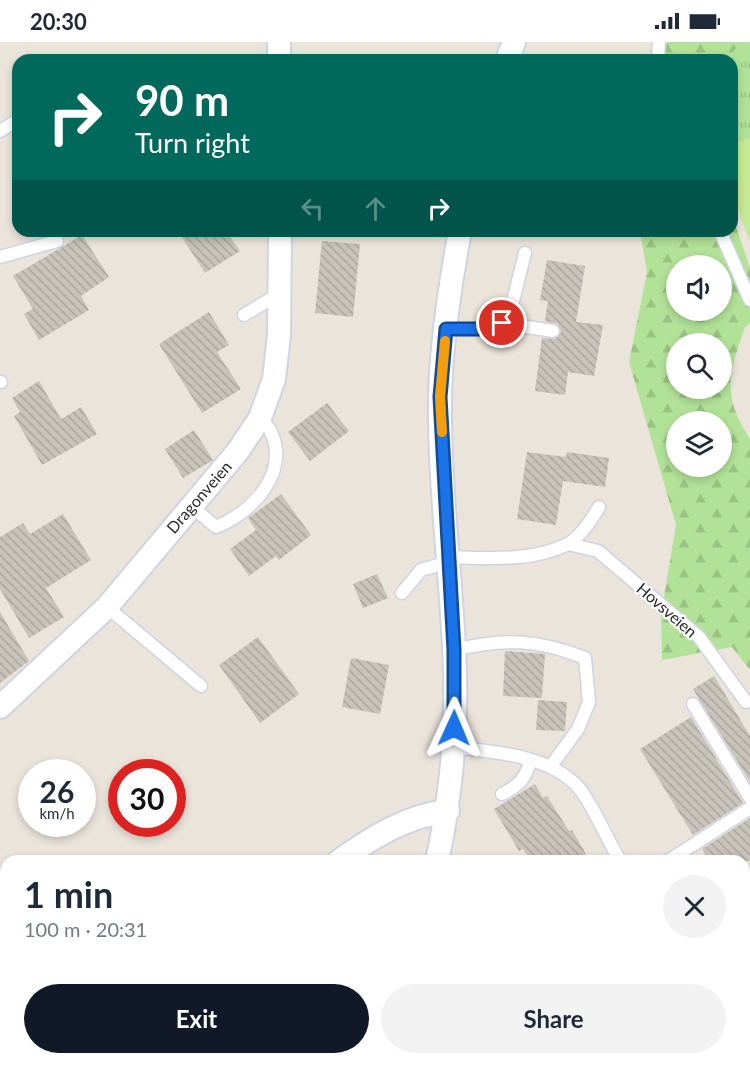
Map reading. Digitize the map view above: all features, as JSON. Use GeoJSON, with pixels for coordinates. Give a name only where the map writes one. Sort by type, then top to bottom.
{"type":"FeatureCollection","features":[{"type":"Feature","properties":{"kind":"street","name":"Dragonveien"},"geometry":{"type":"LineString","coordinates":[[0,707],[107,607],[190,505],[238,451],[260,418],[274,379],[279,335],[280,237]]}},
{"type":"Feature","properties":{"kind":"street"},"geometry":{"type":"LineString","coordinates":[[438,855],[448,812],[453,747],[454,650],[440,397],[446,329],[459,237]]}},
{"type":"Feature","properties":{"kind":"street"},"geometry":{"type":"LineString","coordinates":[[348,855],[383,830],[429,813],[448,812]]}},
{"type":"Feature","properties":{"kind":"lane"},"geometry":{"type":"LineString","coordinates":[[723,237],[750,300]]}},
{"type":"Feature","properties":{"kind":"lane"},"geometry":{"type":"LineString","coordinates":[[0,257],[57,241]]}},
{"type":"Feature","properties":{"kind":"lane"},"geometry":{"type":"LineString","coordinates":[[502,323],[513,305],[525,253]]}},
{"type":"Feature","properties":{"kind":"lane"},"geometry":{"type":"LineString","coordinates":[[244,315],[279,294]]}},
{"type":"Feature","properties":{"kind":"lane"},"geometry":{"type":"LineString","coordinates":[[446,329],[484,329],[502,323],[554,332]]}},
{"type":"Feature","properties":{"kind":"lane"},"geometry":{"type":"LineString","coordinates":[[190,505],[216,527],[234,520],[266,491],[276,462],[272,433],[260,418]]}},
{"type":"Feature","properties":{"kind":"lane"},"geometry":{"type":"LineString","coordinates":[[402,593],[421,570],[448,559],[501,559],[534,554],[568,544],[591,520],[598,507]]}},
{"type":"Feature","properties":{"kind":"lane","name":"Hovsveien"},"geometry":{"type":"LineString","coordinates":[[568,544],[598,550],[699,638],[746,702]]}},
{"type":"Feature","properties":{"kind":"lane"},"geometry":{"type":"LineString","coordinates":[[107,607],[201,686]]}},
{"type":"Feature","properties":{"kind":"lane"},"geometry":{"type":"LineString","coordinates":[[454,650],[500,640],[554,645],[585,657],[589,702],[578,729],[550,767]]}},
{"type":"Feature","properties":{"kind":"lane"},"geometry":{"type":"LineString","coordinates":[[693,704],[750,798]]}},
{"type":"Feature","properties":{"kind":"lane"},"geometry":{"type":"LineString","coordinates":[[453,747],[500,753],[550,767],[578,788],[617,855]]}},
{"type":"Feature","properties":{"kind":"lane"},"geometry":{"type":"LineString","coordinates":[[502,794],[516,786],[527,775],[530,761]]}},
{"type":"Feature","properties":{"kind":"lane"},"geometry":{"type":"LineString","coordinates":[[677,855],[750,808]]}},
{"type":"Feature","properties":{"kind":"green space"},"geometry":{"type":"Polygon","coordinates":[[[668,42],[750,42],[737,47],[732,54],[658,54],[668,42]]]}},
{"type":"Feature","properties":{"kind":"green space"},"geometry":{"type":"Polygon","coordinates":[[[750,42],[750,138],[738,143],[738,54],[732,54],[737,47],[750,42]]]}},
{"type":"Feature","properties":{"kind":"green space"},"geometry":{"type":"Polygon","coordinates":[[[750,138],[750,242],[738,210],[738,143],[750,138]]]}},
{"type":"Feature","properties":{"kind":"green space"},"geometry":{"type":"Polygon","coordinates":[[[738,232],[750,268],[750,323],[745,327],[732,372],[732,333],[666,333],[666,399],[732,399],[750,439],[750,670],[732,647],[662,660],[661,615],[676,525],[629,362],[647,272],[641,237],[738,237],[738,232]]]}},
{"type":"Feature","properties":{"kind":"building"},"geometry":{"type":"Polygon","coordinates":[[[79,237],[83,237],[109,277],[81,296],[89,310],[39,340],[24,314],[33,309],[13,276],[79,237]]]}},
{"type":"Feature","properties":{"kind":"building"},"geometry":{"type":"Polygon","coordinates":[[[182,237],[230,237],[240,251],[205,273],[182,237]]]}},
{"type":"Feature","properties":{"kind":"building"},"geometry":{"type":"Polygon","coordinates":[[[322,241],[360,244],[353,317],[315,313],[322,241]]]}},
{"type":"Feature","properties":{"kind":"building"},"geometry":{"type":"Polygon","coordinates":[[[547,260],[585,266],[576,322],[603,325],[594,376],[568,372],[565,395],[535,391],[542,338],[555,339],[561,332],[558,324],[545,321],[548,301],[540,300],[547,260]]]}},
{"type":"Feature","properties":{"kind":"building"},"geometry":{"type":"Polygon","coordinates":[[[209,312],[229,345],[217,352],[241,389],[202,413],[159,344],[209,312]]]}},
{"type":"Feature","properties":{"kind":"building"},"geometry":{"type":"Polygon","coordinates":[[[39,381],[61,419],[81,407],[97,434],[42,465],[14,416],[20,412],[12,398],[39,381]]]}},
{"type":"Feature","properties":{"kind":"building"},"geometry":{"type":"Polygon","coordinates":[[[327,403],[349,431],[310,461],[288,432],[327,403]]]}},
{"type":"Feature","properties":{"kind":"building"},"geometry":{"type":"Polygon","coordinates":[[[194,430],[213,460],[183,478],[165,449],[194,430]]]}},
{"type":"Feature","properties":{"kind":"building"},"geometry":{"type":"Polygon","coordinates":[[[527,452],[566,457],[567,452],[609,458],[605,487],[563,481],[556,525],[517,519],[527,452]]]}},
{"type":"Feature","properties":{"kind":"building"},"geometry":{"type":"Polygon","coordinates":[[[281,494],[311,535],[279,560],[276,556],[249,576],[230,549],[256,530],[248,518],[281,494]]]}},
{"type":"Feature","properties":{"kind":"building"},"geometry":{"type":"Polygon","coordinates":[[[63,514],[91,560],[46,588],[64,617],[29,638],[0,589],[0,537],[23,523],[30,534],[63,514]]]}},
{"type":"Feature","properties":{"kind":"building"},"geometry":{"type":"Polygon","coordinates":[[[377,574],[388,598],[363,608],[353,584],[377,574]]]}},
{"type":"Feature","properties":{"kind":"building"},"geometry":{"type":"Polygon","coordinates":[[[0,612],[29,661],[0,683],[0,612]]]}},
{"type":"Feature","properties":{"kind":"building"},"geometry":{"type":"Polygon","coordinates":[[[258,637],[299,694],[260,723],[219,665],[258,637]]]}},
{"type":"Feature","properties":{"kind":"building"},"geometry":{"type":"Polygon","coordinates":[[[505,651],[545,654],[542,698],[503,696],[505,651]]]}},
{"type":"Feature","properties":{"kind":"building"},"geometry":{"type":"Polygon","coordinates":[[[351,658],[389,665],[380,714],[342,707],[351,658]]]}},
{"type":"Feature","properties":{"kind":"building"},"geometry":{"type":"Polygon","coordinates":[[[714,676],[750,736],[750,782],[693,689],[714,676]]]}},
{"type":"Feature","properties":{"kind":"building"},"geometry":{"type":"Polygon","coordinates":[[[538,700],[567,702],[565,731],[536,730],[538,700]]]}},
{"type":"Feature","properties":{"kind":"building"},"geometry":{"type":"Polygon","coordinates":[[[691,717],[743,803],[693,835],[640,749],[691,717]]]}},
{"type":"Feature","properties":{"kind":"building"},"geometry":{"type":"Polygon","coordinates":[[[535,784],[543,798],[547,796],[569,831],[572,830],[587,855],[527,855],[523,849],[519,851],[494,809],[535,784]]]}},
{"type":"Feature","properties":{"kind":"building"},"geometry":{"type":"Polygon","coordinates":[[[750,818],[750,855],[706,855],[702,849],[750,818]]]}},
{"type":"Feature","properties":{"kind":"slow traffic"},"geometry":{"type":"LineString","coordinates":[[442,432],[440,397],[445,341]]}},
{"type":"Feature","properties":{"kind":"route"},"geometry":{"type":"LineString","coordinates":[[454,728],[454,650],[440,397],[446,329],[484,329],[502,323]]}}]}
